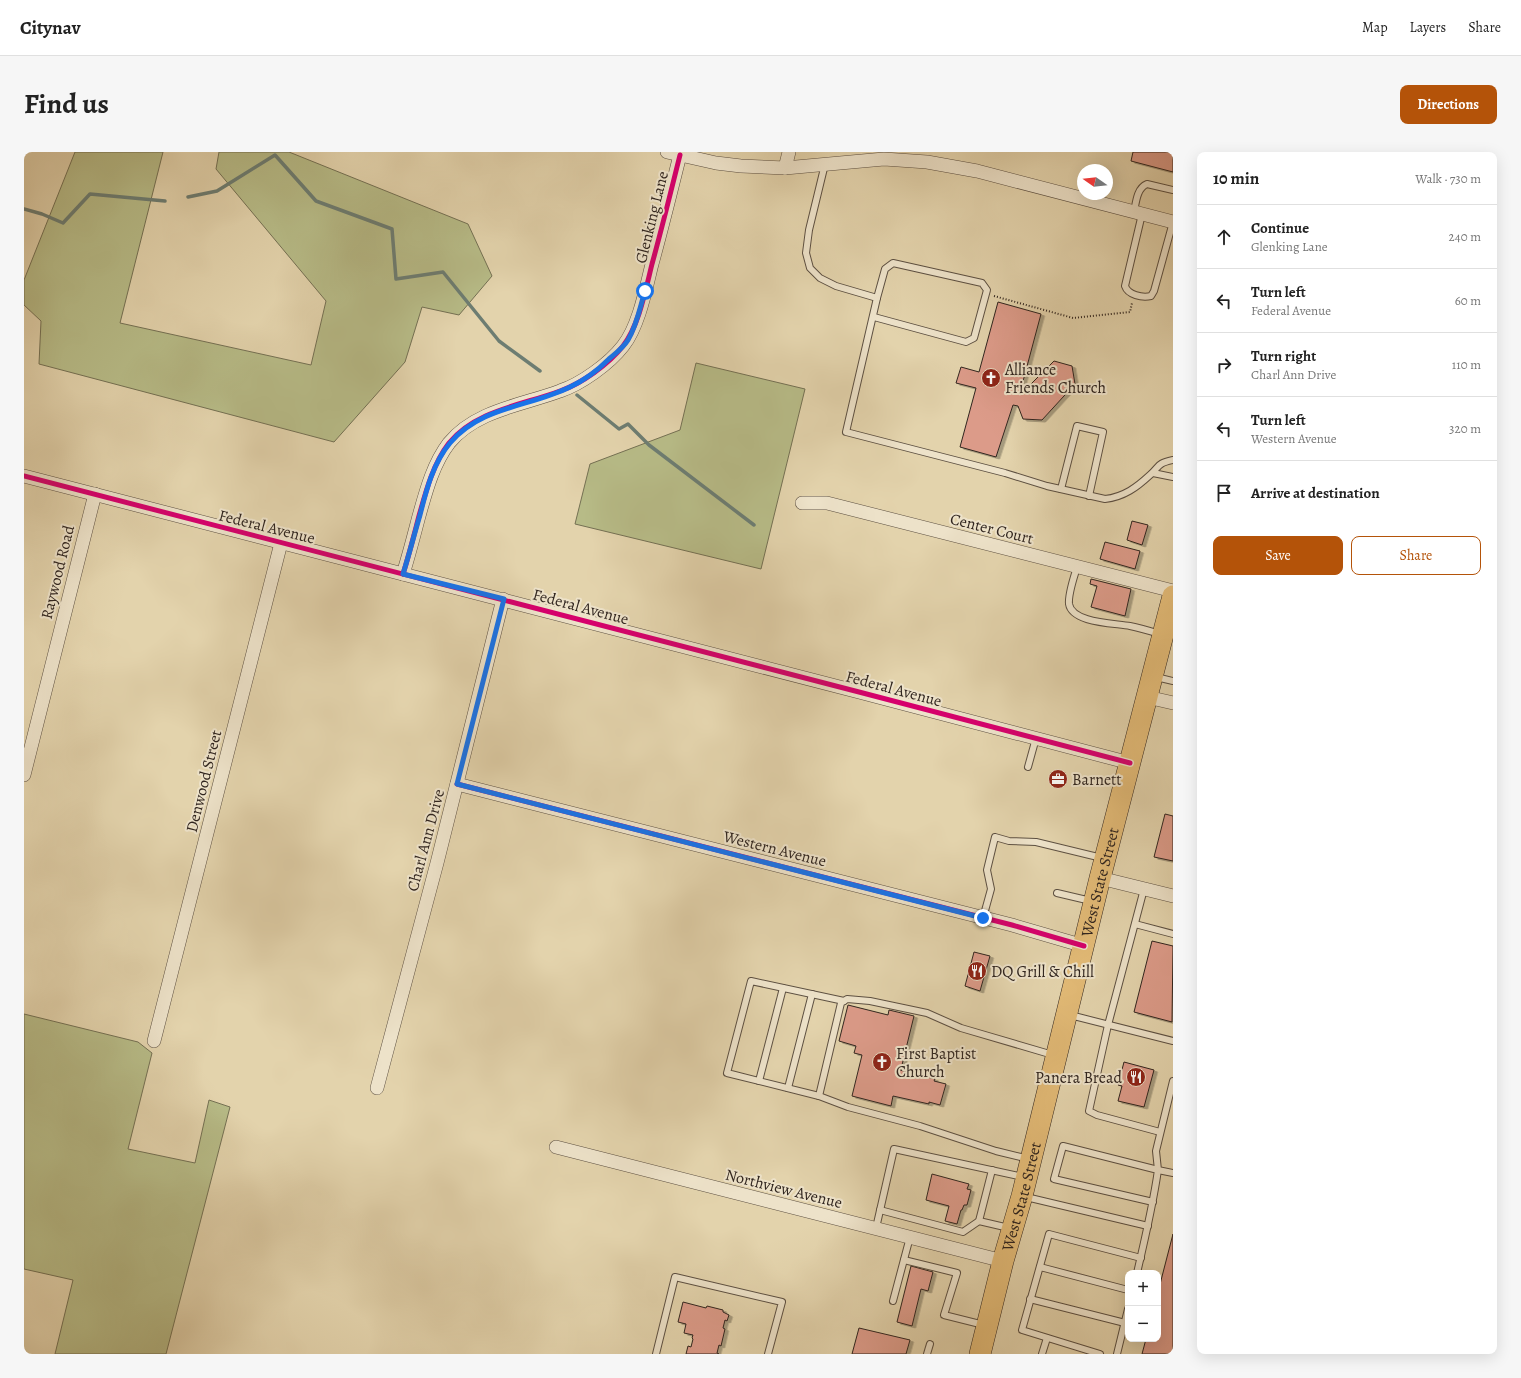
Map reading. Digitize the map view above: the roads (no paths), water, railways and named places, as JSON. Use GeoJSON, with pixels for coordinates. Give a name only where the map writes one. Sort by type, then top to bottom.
{"type":"FeatureCollection","features":[{"type":"Feature","properties":{"kind":"highway","name":"West State Street"},"geometry":{"type":"LineString","coordinates":[[982,1353],[1003,1262],[1026,1178],[1094,902],[1173,596]]}},
{"type":"Feature","properties":{"kind":"street"},"geometry":{"type":"LineString","coordinates":[[785,168],[789,152]]}},
{"type":"Feature","properties":{"kind":"street"},"geometry":{"type":"LineString","coordinates":[[674,154],[735,165],[785,168],[884,159],[908,160],[946,165],[985,173],[1173,222]]}},
{"type":"Feature","properties":{"kind":"street","name":"Glenking Lane"},"geometry":{"type":"LineString","coordinates":[[403,574],[427,488],[440,457],[449,443],[481,418],[560,391],[589,376],[623,347],[628,340],[635,324],[645,291],[674,154]]}},
{"type":"Feature","properties":{"kind":"street","name":"Federal Avenue"},"geometry":{"type":"LineString","coordinates":[[24,476],[504,599],[1130,763]]}},
{"type":"Feature","properties":{"kind":"street","name":"Raywood Road"},"geometry":{"type":"LineString","coordinates":[[24,775],[95,494]]}},
{"type":"Feature","properties":{"kind":"street","name":"Center Court"},"geometry":{"type":"LineString","coordinates":[[802,503],[827,503],[1173,591]]}},
{"type":"Feature","properties":{"kind":"street","name":"Denwood Street"},"geometry":{"type":"LineString","coordinates":[[154,1042],[281,543]]}},
{"type":"Feature","properties":{"kind":"street","name":"Charl Ann Drive"},"geometry":{"type":"LineString","coordinates":[[377,1088],[504,599]]}},
{"type":"Feature","properties":{"kind":"street"},"geometry":{"type":"LineString","coordinates":[[1147,698],[1173,703]]}},
{"type":"Feature","properties":{"kind":"street","name":"Western Avenue"},"geometry":{"type":"LineString","coordinates":[[457,784],[983,918],[1084,946]]}},
{"type":"Feature","properties":{"kind":"street"},"geometry":{"type":"LineString","coordinates":[[1103,869],[1144,889],[1173,896]]}},
{"type":"Feature","properties":{"kind":"street","name":"Northview Avenue"},"geometry":{"type":"LineString","coordinates":[[556,1148],[876,1228],[1003,1262]]}},
{"type":"Feature","properties":{"kind":"lane"},"geometry":{"type":"LineString","coordinates":[[825,164],[809,230],[806,253],[810,268],[820,278],[836,286],[878,298]]}},
{"type":"Feature","properties":{"kind":"lane"},"geometry":{"type":"LineString","coordinates":[[1173,190],[1147,184],[1141,187],[1125,286],[1126,290],[1146,297],[1150,296],[1154,291],[1173,222]]}},
{"type":"Feature","properties":{"kind":"lane"},"geometry":{"type":"LineString","coordinates":[[874,317],[966,342],[974,338],[987,290],[982,283],[893,263],[885,269],[846,432],[1061,489],[1105,499],[1114,498],[1131,491],[1153,473],[1160,464],[1173,460]]}},
{"type":"Feature","properties":{"kind":"lane"},"geometry":{"type":"LineString","coordinates":[[1061,489],[1076,426],[1103,432],[1089,496]]}},
{"type":"Feature","properties":{"kind":"lane"},"geometry":{"type":"LineString","coordinates":[[1153,473],[1173,477]]}},
{"type":"Feature","properties":{"kind":"lane"},"geometry":{"type":"LineString","coordinates":[[1077,567],[1069,598],[1069,604],[1073,611],[1080,616],[1092,620],[1129,626],[1163,635]]}},
{"type":"Feature","properties":{"kind":"lane"},"geometry":{"type":"LineString","coordinates":[[1152,676],[1173,681]]}},
{"type":"Feature","properties":{"kind":"lane"},"geometry":{"type":"LineString","coordinates":[[1028,767],[1036,738]]}},
{"type":"Feature","properties":{"kind":"lane"},"geometry":{"type":"LineString","coordinates":[[983,918],[991,889],[987,870],[995,838],[1009,841],[1044,844],[1103,869]]}},
{"type":"Feature","properties":{"kind":"lane"},"geometry":{"type":"LineString","coordinates":[[1144,889],[1108,1025],[1089,1111],[1097,1116],[1160,1132]]}},
{"type":"Feature","properties":{"kind":"lane"},"geometry":{"type":"LineString","coordinates":[[1057,893],[1094,902]]}},
{"type":"Feature","properties":{"kind":"lane"},"geometry":{"type":"LineString","coordinates":[[1135,924],[1173,934]]}},
{"type":"Feature","properties":{"kind":"lane"},"geometry":{"type":"LineString","coordinates":[[1026,1178],[996,1151],[920,1126],[848,1107],[819,1096],[727,1073],[751,981],[842,1002],[847,999],[870,1001],[927,1013],[961,1028],[1056,1056]]}},
{"type":"Feature","properties":{"kind":"lane"},"geometry":{"type":"LineString","coordinates":[[759,1081],[783,988]]}},
{"type":"Feature","properties":{"kind":"lane"},"geometry":{"type":"LineString","coordinates":[[788,1088],[812,994]]}},
{"type":"Feature","properties":{"kind":"lane"},"geometry":{"type":"LineString","coordinates":[[819,1096],[842,1002]]}},
{"type":"Feature","properties":{"kind":"lane"},"geometry":{"type":"LineString","coordinates":[[1066,1014],[1173,1041]]}},
{"type":"Feature","properties":{"kind":"lane"},"geometry":{"type":"LineString","coordinates":[[1138,1270],[1153,1202],[1158,1170],[1156,1151],[1173,1081]]}},
{"type":"Feature","properties":{"kind":"lane"},"geometry":{"type":"LineString","coordinates":[[1153,1202],[1054,1179],[1063,1146],[1173,1173]]}},
{"type":"Feature","properties":{"kind":"lane"},"geometry":{"type":"LineString","coordinates":[[876,1228],[894,1149],[1026,1178],[1148,1226]]}},
{"type":"Feature","properties":{"kind":"lane"},"geometry":{"type":"LineString","coordinates":[[880,1210],[963,1232],[979,1221],[992,1170]]}},
{"type":"Feature","properties":{"kind":"lane"},"geometry":{"type":"LineString","coordinates":[[979,1221],[1012,1229]]}},
{"type":"Feature","properties":{"kind":"lane"},"geometry":{"type":"LineString","coordinates":[[1100,1354],[1022,1330],[1049,1234],[1140,1258]]}},
{"type":"Feature","properties":{"kind":"lane"},"geometry":{"type":"LineString","coordinates":[[893,1301],[910,1237]]}},
{"type":"Feature","properties":{"kind":"lane"},"geometry":{"type":"LineString","coordinates":[[904,1260],[957,1273],[944,1315],[987,1326]]}},
{"type":"Feature","properties":{"kind":"lane"},"geometry":{"type":"LineString","coordinates":[[1040,1267],[1125,1289]]}},
{"type":"Feature","properties":{"kind":"lane"},"geometry":{"type":"LineString","coordinates":[[656,1354],[675,1277],[782,1302],[768,1354]]}},
{"type":"Feature","properties":{"kind":"lane"},"geometry":{"type":"LineString","coordinates":[[1030,1299],[1125,1323],[1117,1354]]}},
{"type":"Feature","properties":{"kind":"lane"},"geometry":{"type":"LineString","coordinates":[[1042,1354],[1047,1338]]}},
{"type":"Feature","properties":{"kind":"lane"},"geometry":{"type":"LineString","coordinates":[[927,1354],[930,1344]]}},
{"type":"Feature","properties":{"kind":"waterway"},"geometry":{"type":"LineString","coordinates":[[188,197],[217,191],[275,155],[316,201],[392,229],[396,279],[443,272],[499,341],[540,371]]}},
{"type":"Feature","properties":{"kind":"waterway"},"geometry":{"type":"LineString","coordinates":[[24,209],[42,214],[63,223],[90,194],[165,201]]}},
{"type":"Feature","properties":{"kind":"waterway"},"geometry":{"type":"LineString","coordinates":[[577,395],[619,429],[628,424],[649,445],[754,525]]}},
{"type":"Feature","properties":{"kind":"place","name":"Alliance Friends Church"},"geometry":{"type":"Point","coordinates":[991,378]}},
{"type":"Feature","properties":{"kind":"place","name":"Barnett"},"geometry":{"type":"Point","coordinates":[1058,779]}},
{"type":"Feature","properties":{"kind":"place","name":"DQ Grill & Chill"},"geometry":{"type":"Point","coordinates":[977,971]}},
{"type":"Feature","properties":{"kind":"place","name":"First Baptist Church"},"geometry":{"type":"Point","coordinates":[882,1062]}},
{"type":"Feature","properties":{"kind":"place","name":"Panera Bread"},"geometry":{"type":"Point","coordinates":[1136,1077]}}]}
